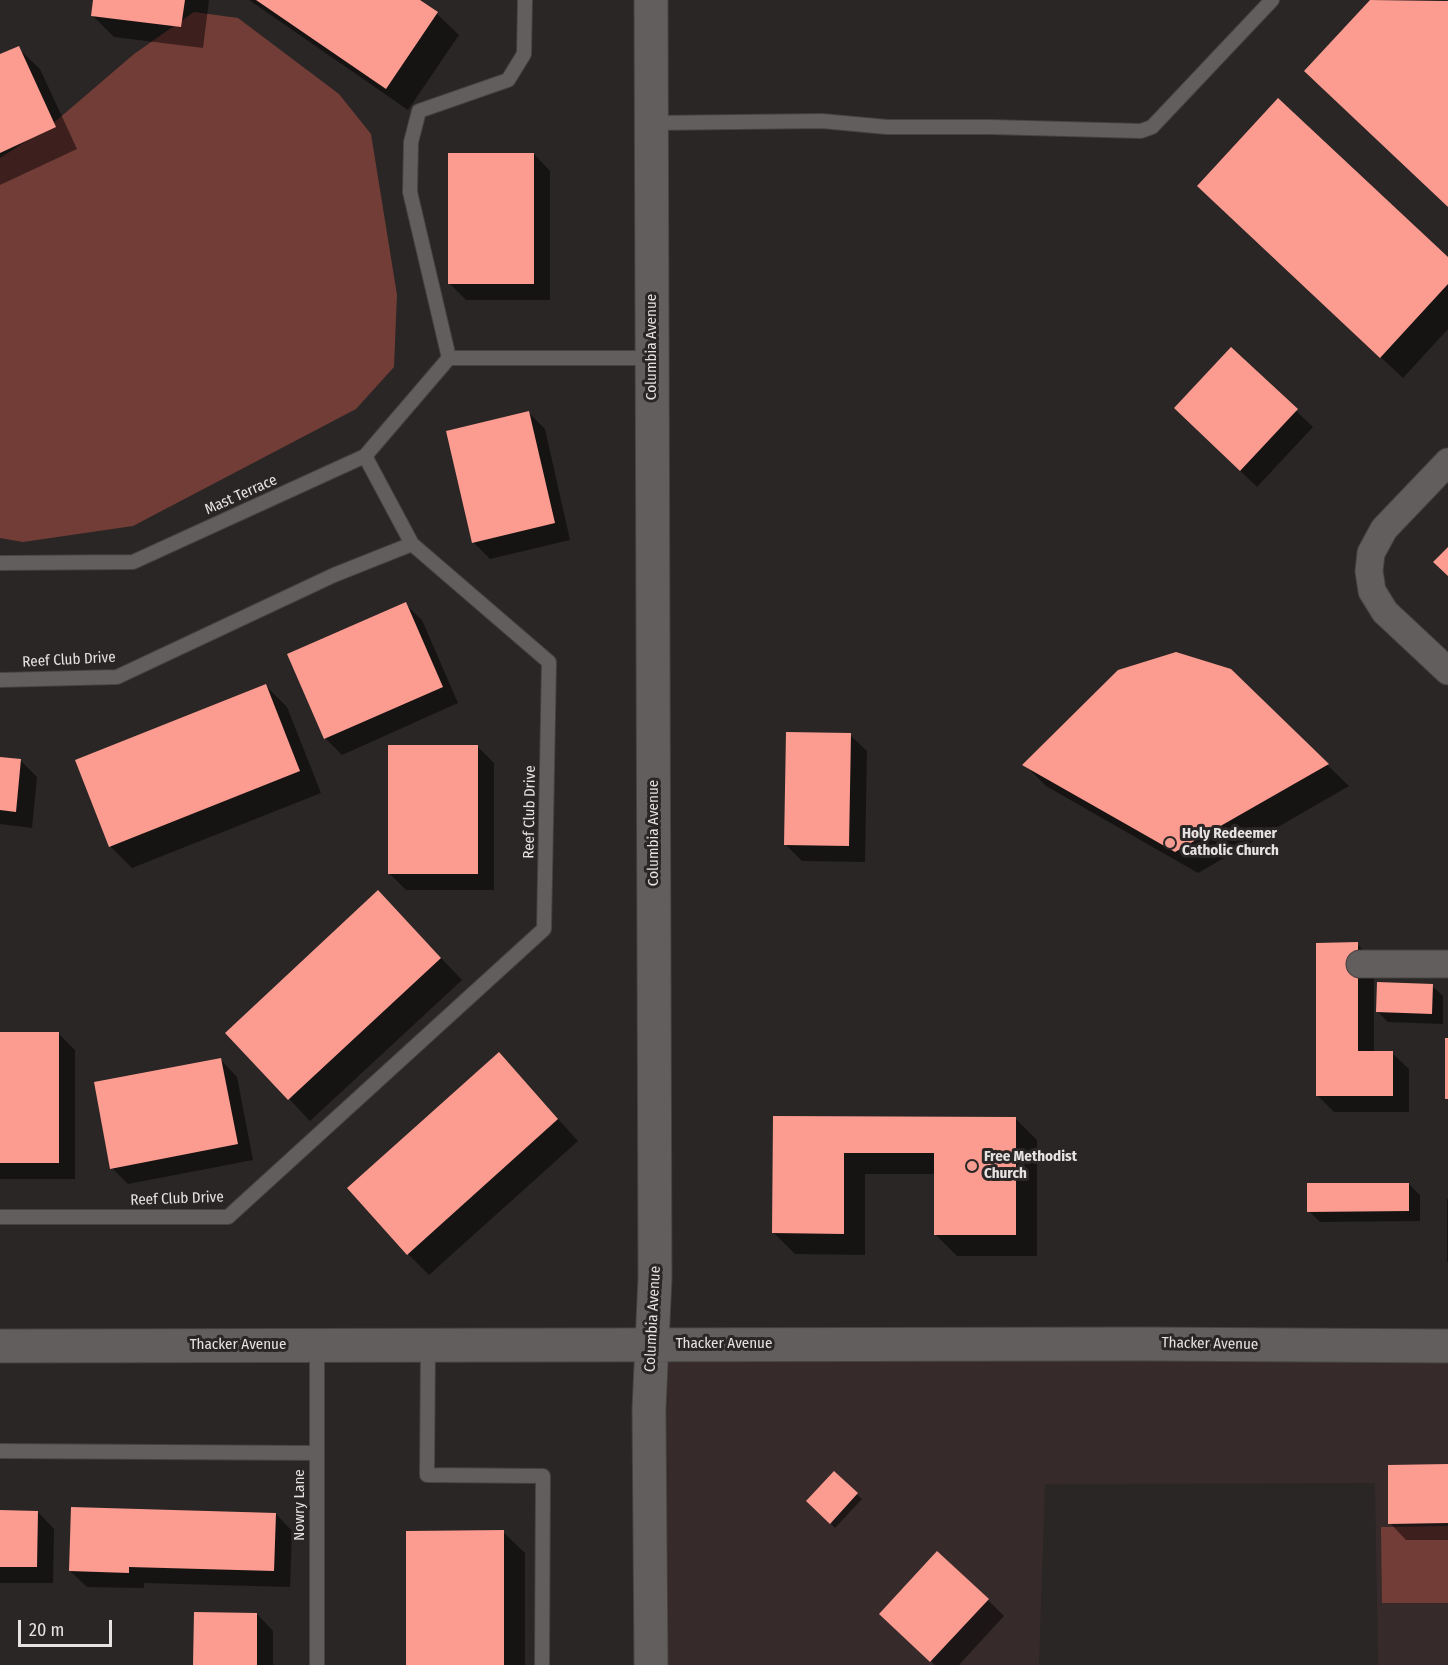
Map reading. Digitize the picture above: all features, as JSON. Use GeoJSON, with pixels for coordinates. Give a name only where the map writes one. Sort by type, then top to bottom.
{"type":"FeatureCollection","features":[{"type":"Feature","properties":{"kind":"street","name":"Columbia Avenue"},"geometry":{"type":"LineString","coordinates":[[651,0],[655,1278],[649,1409],[651,1665]]}},
{"type":"Feature","properties":{"kind":"street"},"geometry":{"type":"LineString","coordinates":[[1448,462],[1384,530],[1371,552],[1369,570],[1372,591],[1385,612],[1448,671]]}},
{"type":"Feature","properties":{"kind":"street"},"geometry":{"type":"LineString","coordinates":[[1360,964],[1448,964]]}},
{"type":"Feature","properties":{"kind":"street","name":"Thacker Avenue"},"geometry":{"type":"LineString","coordinates":[[0,1346],[1156,1344],[1448,1346]]}},
{"type":"Feature","properties":{"kind":"lane"},"geometry":{"type":"LineString","coordinates":[[525,0],[524,54],[508,80],[419,111],[411,142],[410,192],[449,358],[652,358]]}},
{"type":"Feature","properties":{"kind":"lane"},"geometry":{"type":"LineString","coordinates":[[651,123],[822,121],[887,127],[1141,131],[1152,127],[1272,0]]}},
{"type":"Feature","properties":{"kind":"lane","name":"Mast Terrace"},"geometry":{"type":"LineString","coordinates":[[0,563],[133,562],[365,456],[449,358]]}},
{"type":"Feature","properties":{"kind":"lane"},"geometry":{"type":"LineString","coordinates":[[365,456],[412,544]]}},
{"type":"Feature","properties":{"kind":"lane","name":"Reef Club Drive"},"geometry":{"type":"LineString","coordinates":[[0,680],[117,677],[334,575],[412,544],[549,662],[544,929],[228,1217],[0,1217]]}},
{"type":"Feature","properties":{"kind":"lane","name":"Nowry Lane"},"geometry":{"type":"LineString","coordinates":[[316,1665],[317,1345]]}},
{"type":"Feature","properties":{"kind":"lane"},"geometry":{"type":"LineString","coordinates":[[428,1345],[427,1475],[543,1476],[542,1665]]}},
{"type":"Feature","properties":{"kind":"lane"},"geometry":{"type":"LineString","coordinates":[[0,1451],[317,1453]]}},
{"type":"Feature","properties":{"kind":"shaded area"},"geometry":{"type":"Polygon","coordinates":[[[194,12],[238,18],[339,94],[371,134],[397,295],[394,367],[356,409],[133,526],[23,542],[0,538],[0,158],[50,126],[134,54],[194,12]]]}},
{"type":"Feature","properties":{"kind":"shaded area"},"geometry":{"type":"Polygon","coordinates":[[[669,1360],[1146,1360],[1448,1363],[1448,1665],[1378,1665],[1375,1483],[1045,1484],[1039,1665],[668,1665],[667,1409],[669,1360]]]}},
{"type":"Feature","properties":{"kind":"shaded area"},"geometry":{"type":"Polygon","coordinates":[[[1448,1526],[1448,1603],[1382,1603],[1381,1527],[1448,1526]]]}},
{"type":"Feature","properties":{"kind":"building"},"geometry":{"type":"Polygon","coordinates":[[[93,0],[185,0],[181,27],[91,16],[93,0]]]}},
{"type":"Feature","properties":{"kind":"building"},"geometry":{"type":"Polygon","coordinates":[[[256,0],[420,0],[438,12],[386,89],[256,0]]]}},
{"type":"Feature","properties":{"kind":"building"},"geometry":{"type":"Polygon","coordinates":[[[1370,0],[1448,1],[1448,207],[1304,71],[1370,0]]]}},
{"type":"Feature","properties":{"kind":"building"},"geometry":{"type":"Polygon","coordinates":[[[19,46],[56,127],[0,153],[0,54],[19,46]]]}},
{"type":"Feature","properties":{"kind":"building"},"geometry":{"type":"Polygon","coordinates":[[[1278,98],[1448,257],[1448,284],[1380,358],[1197,186],[1278,98]]]}},
{"type":"Feature","properties":{"kind":"building"},"geometry":{"type":"Polygon","coordinates":[[[448,153],[534,153],[534,284],[448,284],[448,153]]]}},
{"type":"Feature","properties":{"kind":"building"},"geometry":{"type":"Polygon","coordinates":[[[1231,347],[1298,409],[1240,471],[1174,408],[1231,347]]]}},
{"type":"Feature","properties":{"kind":"building"},"geometry":{"type":"Polygon","coordinates":[[[529,411],[555,523],[472,543],[446,431],[529,411]]]}},
{"type":"Feature","properties":{"kind":"building"},"geometry":{"type":"Polygon","coordinates":[[[1448,547],[1448,576],[1433,562],[1448,547]]]}},
{"type":"Feature","properties":{"kind":"building"},"geometry":{"type":"Polygon","coordinates":[[[406,602],[443,687],[324,739],[287,654],[406,602]]]}},
{"type":"Feature","properties":{"kind":"building","name":"Holy Redeemer Catholic Church"},"geometry":{"type":"Polygon","coordinates":[[[1176,652],[1231,669],[1329,764],[1175,852],[1022,765],[1118,670],[1176,652]]]}},
{"type":"Feature","properties":{"kind":"building"},"geometry":{"type":"Polygon","coordinates":[[[266,684],[300,771],[109,847],[75,760],[266,684]]]}},
{"type":"Feature","properties":{"kind":"building"},"geometry":{"type":"Polygon","coordinates":[[[786,732],[851,733],[849,846],[784,845],[786,732]]]}},
{"type":"Feature","properties":{"kind":"building"},"geometry":{"type":"Polygon","coordinates":[[[388,745],[478,745],[478,874],[388,874],[388,745]]]}},
{"type":"Feature","properties":{"kind":"building"},"geometry":{"type":"Polygon","coordinates":[[[0,757],[21,759],[16,812],[0,810],[0,757]]]}},
{"type":"Feature","properties":{"kind":"building"},"geometry":{"type":"Polygon","coordinates":[[[378,890],[441,958],[288,1100],[225,1033],[378,890]]]}},
{"type":"Feature","properties":{"kind":"building"},"geometry":{"type":"Polygon","coordinates":[[[1358,942],[1358,1051],[1393,1051],[1393,1096],[1316,1096],[1316,943],[1358,942]]]}},
{"type":"Feature","properties":{"kind":"building"},"geometry":{"type":"Polygon","coordinates":[[[1377,982],[1433,984],[1432,1014],[1376,1012],[1377,982]]]}},
{"type":"Feature","properties":{"kind":"building"},"geometry":{"type":"Polygon","coordinates":[[[0,1032],[59,1032],[59,1163],[0,1163],[0,1032]]]}},
{"type":"Feature","properties":{"kind":"building"},"geometry":{"type":"Polygon","coordinates":[[[1445,1038],[1448,1038],[1448,1099],[1445,1099],[1445,1038]]]}},
{"type":"Feature","properties":{"kind":"building"},"geometry":{"type":"Polygon","coordinates":[[[499,1052],[558,1119],[407,1255],[347,1188],[499,1052]]]}},
{"type":"Feature","properties":{"kind":"building"},"geometry":{"type":"Polygon","coordinates":[[[221,1058],[238,1144],[110,1169],[94,1082],[221,1058]]]}},
{"type":"Feature","properties":{"kind":"building"},"geometry":{"type":"Polygon","coordinates":[[[773,1116],[1016,1117],[1016,1235],[934,1235],[934,1153],[844,1153],[844,1234],[772,1233],[773,1116]]]}},
{"type":"Feature","properties":{"kind":"building"},"geometry":{"type":"Polygon","coordinates":[[[1307,1183],[1409,1183],[1409,1211],[1307,1212],[1307,1183]]]}},
{"type":"Feature","properties":{"kind":"building"},"geometry":{"type":"Polygon","coordinates":[[[1448,1464],[1448,1523],[1388,1524],[1388,1465],[1448,1464]]]}},
{"type":"Feature","properties":{"kind":"building"},"geometry":{"type":"Polygon","coordinates":[[[834,1471],[858,1493],[830,1524],[806,1501],[834,1471]]]}},
{"type":"Feature","properties":{"kind":"building"},"geometry":{"type":"Polygon","coordinates":[[[71,1507],[276,1513],[274,1571],[129,1567],[129,1573],[69,1571],[71,1507]]]}},
{"type":"Feature","properties":{"kind":"building"},"geometry":{"type":"Polygon","coordinates":[[[0,1510],[38,1511],[37,1567],[0,1567],[0,1510]]]}},
{"type":"Feature","properties":{"kind":"building"},"geometry":{"type":"Polygon","coordinates":[[[504,1530],[504,1665],[406,1665],[406,1531],[504,1530]]]}},
{"type":"Feature","properties":{"kind":"building"},"geometry":{"type":"Polygon","coordinates":[[[937,1551],[989,1599],[930,1662],[879,1614],[937,1551]]]}},
{"type":"Feature","properties":{"kind":"building"},"geometry":{"type":"Polygon","coordinates":[[[194,1612],[257,1613],[257,1665],[193,1665],[194,1612]]]}},
{"type":"Feature","properties":{"kind":"place","name":"Holy Redeemer Catholic Church"},"geometry":{"type":"Point","coordinates":[1170,843]}},
{"type":"Feature","properties":{"kind":"place","name":"Free Methodist Church"},"geometry":{"type":"Point","coordinates":[972,1166]}}]}
